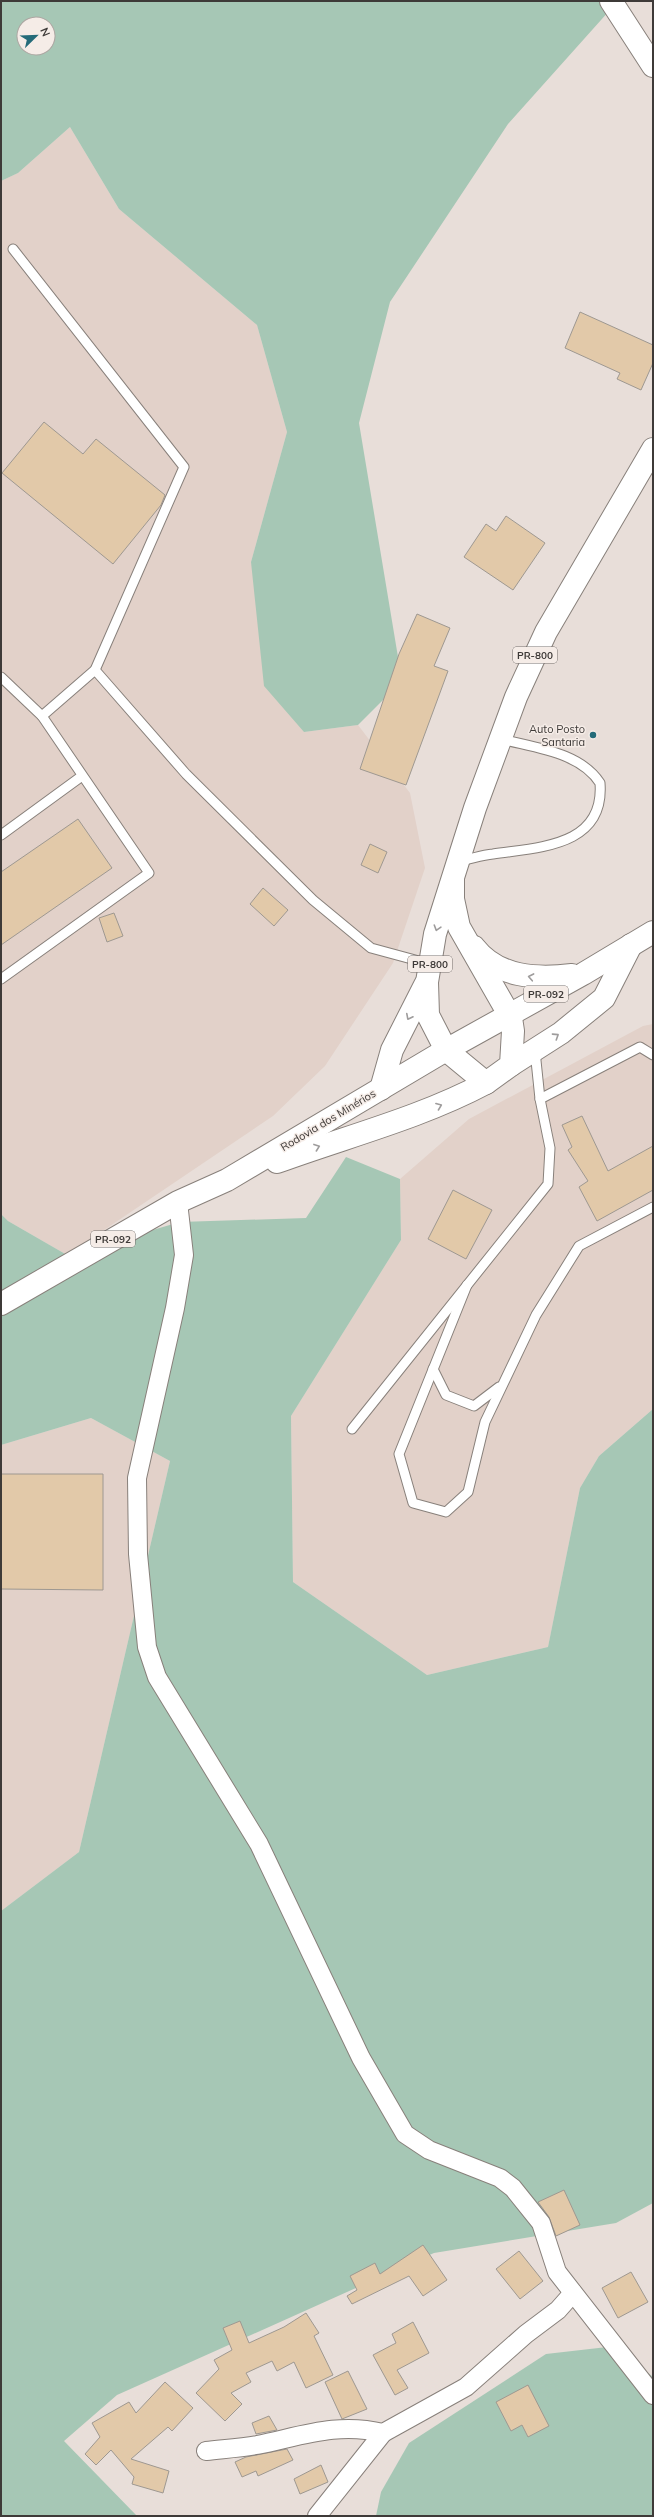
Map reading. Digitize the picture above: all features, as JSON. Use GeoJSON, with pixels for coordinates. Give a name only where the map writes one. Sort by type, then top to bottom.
{"type":"FeatureCollection","features":[{"type":"Feature","properties":{"kind":"main road"},"geometry":{"type":"LineString","coordinates":[[611,1],[653,66]]}},
{"type":"Feature","properties":{"kind":"main road","name":"PR-800"},"geometry":{"type":"LineString","coordinates":[[446,1050],[428,1015],[428,973],[435,934],[475,808],[516,697],[546,632],[653,449]]}},
{"type":"Feature","properties":{"kind":"main road","name":"PR-800"},"geometry":{"type":"LineString","coordinates":[[456,870],[453,898],[459,927],[508,1015]]}},
{"type":"Feature","properties":{"kind":"main road"},"geometry":{"type":"LineString","coordinates":[[459,927],[487,961],[502,969],[544,978],[583,974]]}},
{"type":"Feature","properties":{"kind":"main road","name":"Rodovia dos Minérios"},"geometry":{"type":"LineString","coordinates":[[1,1304],[178,1202],[227,1180],[446,1050],[583,974],[653,932]]}},
{"type":"Feature","properties":{"kind":"main road"},"geometry":{"type":"LineString","coordinates":[[227,1180],[324,1145],[382,1128],[457,1099],[486,1083],[561,1033],[604,998],[631,945]]}},
{"type":"Feature","properties":{"kind":"main road"},"geometry":{"type":"LineString","coordinates":[[381,1088],[392,1050],[428,973]]}},
{"type":"Feature","properties":{"kind":"main road"},"geometry":{"type":"LineString","coordinates":[[508,1015],[513,1031],[511,1065]]}},
{"type":"Feature","properties":{"kind":"main road"},"geometry":{"type":"LineString","coordinates":[[446,1050],[486,1083]]}},
{"type":"Feature","properties":{"kind":"street"},"geometry":{"type":"LineString","coordinates":[[178,1202],[184,1255],[175,1308],[137,1478],[138,1554],[147,1647],[157,1677],[259,1844],[361,2058],[405,2134],[430,2150],[500,2178],[513,2188],[541,2223],[557,2272],[653,2395]]}},
{"type":"Feature","properties":{"kind":"street"},"geometry":{"type":"LineString","coordinates":[[317,2516],[383,2433],[466,2387],[526,2334],[558,2310],[574,2293]]}},
{"type":"Feature","properties":{"kind":"street"},"geometry":{"type":"LineString","coordinates":[[206,2451],[257,2445],[336,2428],[368,2429],[383,2433]]}},
{"type":"Feature","properties":{"kind":"lane"},"geometry":{"type":"LineString","coordinates":[[13,249],[184,467],[95,670],[42,716]]}},
{"type":"Feature","properties":{"kind":"lane"},"geometry":{"type":"LineString","coordinates":[[95,670],[186,774],[313,900],[371,948],[428,973]]}},
{"type":"Feature","properties":{"kind":"lane"},"geometry":{"type":"LineString","coordinates":[[1,677],[42,716],[149,873],[1,979]]}},
{"type":"Feature","properties":{"kind":"lane"},"geometry":{"type":"LineString","coordinates":[[456,870],[492,854],[554,845],[581,832],[590,822],[598,808],[600,783],[583,764],[569,758],[501,739]]}},
{"type":"Feature","properties":{"kind":"lane"},"geometry":{"type":"LineString","coordinates":[[1,835],[82,776]]}},
{"type":"Feature","properties":{"kind":"lane"},"geometry":{"type":"LineString","coordinates":[[540,1099],[640,1047],[653,1055]]}},
{"type":"Feature","properties":{"kind":"lane"},"geometry":{"type":"LineString","coordinates":[[352,1429],[548,1184],[550,1148],[540,1099],[535,1050]]}},
{"type":"Feature","properties":{"kind":"lane"},"geometry":{"type":"LineString","coordinates":[[467,1285],[399,1454],[413,1503],[446,1512],[468,1492],[485,1422],[536,1315],[579,1246],[653,1207]]}},
{"type":"Feature","properties":{"kind":"lane"},"geometry":{"type":"LineString","coordinates":[[433,1369],[446,1395],[474,1406],[503,1384]]}},
{"type":"Feature","properties":{"kind":"shaded area"},"geometry":{"type":"Polygon","coordinates":[[[70,127],[119,209],[257,325],[287,432],[251,562],[304,732],[358,725],[410,793],[425,868],[393,963],[325,1066],[273,1116],[67,1255],[8,1221],[1,1214],[1,181],[18,173],[70,127]]]}},
{"type":"Feature","properties":{"kind":"shaded area"},"geometry":{"type":"Polygon","coordinates":[[[653,1024],[653,1409],[599,1456],[580,1488],[548,1647],[427,1675],[293,1582],[291,1416],[401,1240],[400,1179],[469,1119],[643,1026],[653,1024]]]}},
{"type":"Feature","properties":{"kind":"shaded area"},"geometry":{"type":"Polygon","coordinates":[[[91,1418],[170,1461],[79,1852],[1,1911],[1,1445],[91,1418]]]}},
{"type":"Feature","properties":{"kind":"green space"},"geometry":{"type":"Polygon","coordinates":[[[1,1],[618,1],[508,124],[390,302],[359,423],[402,681],[358,725],[304,732],[264,686],[251,562],[287,432],[257,325],[119,209],[70,127],[18,173],[1,181],[1,1]]]}},
{"type":"Feature","properties":{"kind":"green space"},"geometry":{"type":"Polygon","coordinates":[[[346,1157],[400,1179],[401,1240],[291,1416],[293,1582],[427,1675],[548,1647],[580,1488],[599,1456],[653,1409],[653,2203],[616,2223],[434,2253],[117,2395],[64,2441],[137,2516],[1,2516],[1,1911],[79,1852],[170,1461],[91,1418],[1,1445],[1,1214],[8,1221],[67,1255],[180,1222],[306,1218],[346,1157]]]}},
{"type":"Feature","properties":{"kind":"green space"},"geometry":{"type":"Polygon","coordinates":[[[616,2346],[653,2377],[653,2516],[376,2516],[381,2492],[409,2443],[546,2354],[616,2346]]]}},
{"type":"Feature","properties":{"kind":"building"},"geometry":{"type":"Polygon","coordinates":[[[580,312],[653,345],[653,363],[641,390],[617,379],[620,373],[565,348],[580,312]]]}},
{"type":"Feature","properties":{"kind":"building"},"geometry":{"type":"Polygon","coordinates":[[[44,422],[83,454],[96,439],[165,495],[161,505],[113,564],[2,473],[44,422]]]}},
{"type":"Feature","properties":{"kind":"building"},"geometry":{"type":"Polygon","coordinates":[[[506,516],[545,543],[513,590],[464,557],[486,524],[496,531],[506,516]]]}},
{"type":"Feature","properties":{"kind":"building"},"geometry":{"type":"Polygon","coordinates":[[[417,614],[450,628],[434,666],[448,671],[406,785],[360,769],[399,654],[417,614]]]}},
{"type":"Feature","properties":{"kind":"building"},"geometry":{"type":"Polygon","coordinates":[[[78,819],[112,868],[1,945],[1,872],[78,819]]]}},
{"type":"Feature","properties":{"kind":"building"},"geometry":{"type":"Polygon","coordinates":[[[370,844],[387,852],[378,873],[361,865],[370,844]]]}},
{"type":"Feature","properties":{"kind":"building"},"geometry":{"type":"Polygon","coordinates":[[[263,888],[288,910],[274,926],[250,904],[263,888]]]}},
{"type":"Feature","properties":{"kind":"building"},"geometry":{"type":"Polygon","coordinates":[[[114,913],[123,936],[107,942],[99,918],[114,913]]]}},
{"type":"Feature","properties":{"kind":"building"},"geometry":{"type":"Polygon","coordinates":[[[582,1116],[608,1171],[653,1146],[653,1190],[597,1221],[579,1187],[588,1181],[568,1150],[572,1147],[562,1125],[582,1116]]]}},
{"type":"Feature","properties":{"kind":"building"},"geometry":{"type":"Polygon","coordinates":[[[453,1190],[492,1210],[466,1259],[428,1239],[453,1190]]]}},
{"type":"Feature","properties":{"kind":"building"},"geometry":{"type":"Polygon","coordinates":[[[1,1474],[103,1474],[103,1590],[1,1589],[1,1474]]]}},
{"type":"Feature","properties":{"kind":"building"},"geometry":{"type":"Polygon","coordinates":[[[564,2190],[580,2225],[556,2236],[549,2217],[538,2202],[564,2190]]]}},
{"type":"Feature","properties":{"kind":"building"},"geometry":{"type":"Polygon","coordinates":[[[423,2245],[447,2280],[423,2296],[409,2276],[352,2304],[347,2296],[357,2290],[350,2276],[375,2263],[380,2274],[423,2245]]]}},
{"type":"Feature","properties":{"kind":"building"},"geometry":{"type":"Polygon","coordinates":[[[519,2251],[543,2281],[520,2299],[496,2269],[519,2251]]]}},
{"type":"Feature","properties":{"kind":"building"},"geometry":{"type":"Polygon","coordinates":[[[631,2272],[648,2302],[618,2318],[602,2288],[631,2272]]]}},
{"type":"Feature","properties":{"kind":"building"},"geometry":{"type":"Polygon","coordinates":[[[306,2313],[319,2333],[314,2336],[333,2375],[306,2388],[294,2362],[277,2371],[272,2361],[246,2373],[251,2382],[231,2393],[242,2404],[225,2421],[196,2393],[219,2369],[214,2360],[232,2350],[223,2328],[240,2321],[249,2343],[284,2327],[306,2313]]]}},
{"type":"Feature","properties":{"kind":"building"},"geometry":{"type":"Polygon","coordinates":[[[413,2322],[429,2353],[397,2370],[408,2388],[395,2395],[373,2355],[396,2343],[392,2334],[413,2322]]]}},
{"type":"Feature","properties":{"kind":"building"},"geometry":{"type":"Polygon","coordinates":[[[348,2371],[367,2409],[342,2419],[325,2382],[348,2371]]]}},
{"type":"Feature","properties":{"kind":"building"},"geometry":{"type":"Polygon","coordinates":[[[165,2382],[193,2408],[172,2431],[168,2427],[131,2459],[169,2471],[163,2493],[132,2484],[134,2477],[111,2450],[96,2465],[85,2454],[100,2437],[92,2423],[129,2402],[136,2413],[165,2382]]]}},
{"type":"Feature","properties":{"kind":"building"},"geometry":{"type":"Polygon","coordinates":[[[528,2385],[549,2426],[528,2437],[522,2425],[511,2431],[496,2402],[528,2385]]]}},
{"type":"Feature","properties":{"kind":"building"},"geometry":{"type":"Polygon","coordinates":[[[269,2416],[277,2430],[256,2434],[252,2423],[269,2416]]]}},
{"type":"Feature","properties":{"kind":"building"},"geometry":{"type":"Polygon","coordinates":[[[287,2449],[293,2460],[258,2476],[256,2471],[242,2477],[235,2462],[246,2457],[287,2449]]]}},
{"type":"Feature","properties":{"kind":"building"},"geometry":{"type":"Polygon","coordinates":[[[321,2465],[328,2482],[300,2494],[294,2479],[321,2465]]]}},
{"type":"Feature","properties":{"kind":"place","name":"Auto Posto Santaria"},"geometry":{"type":"Point","coordinates":[593,735]}}]}
